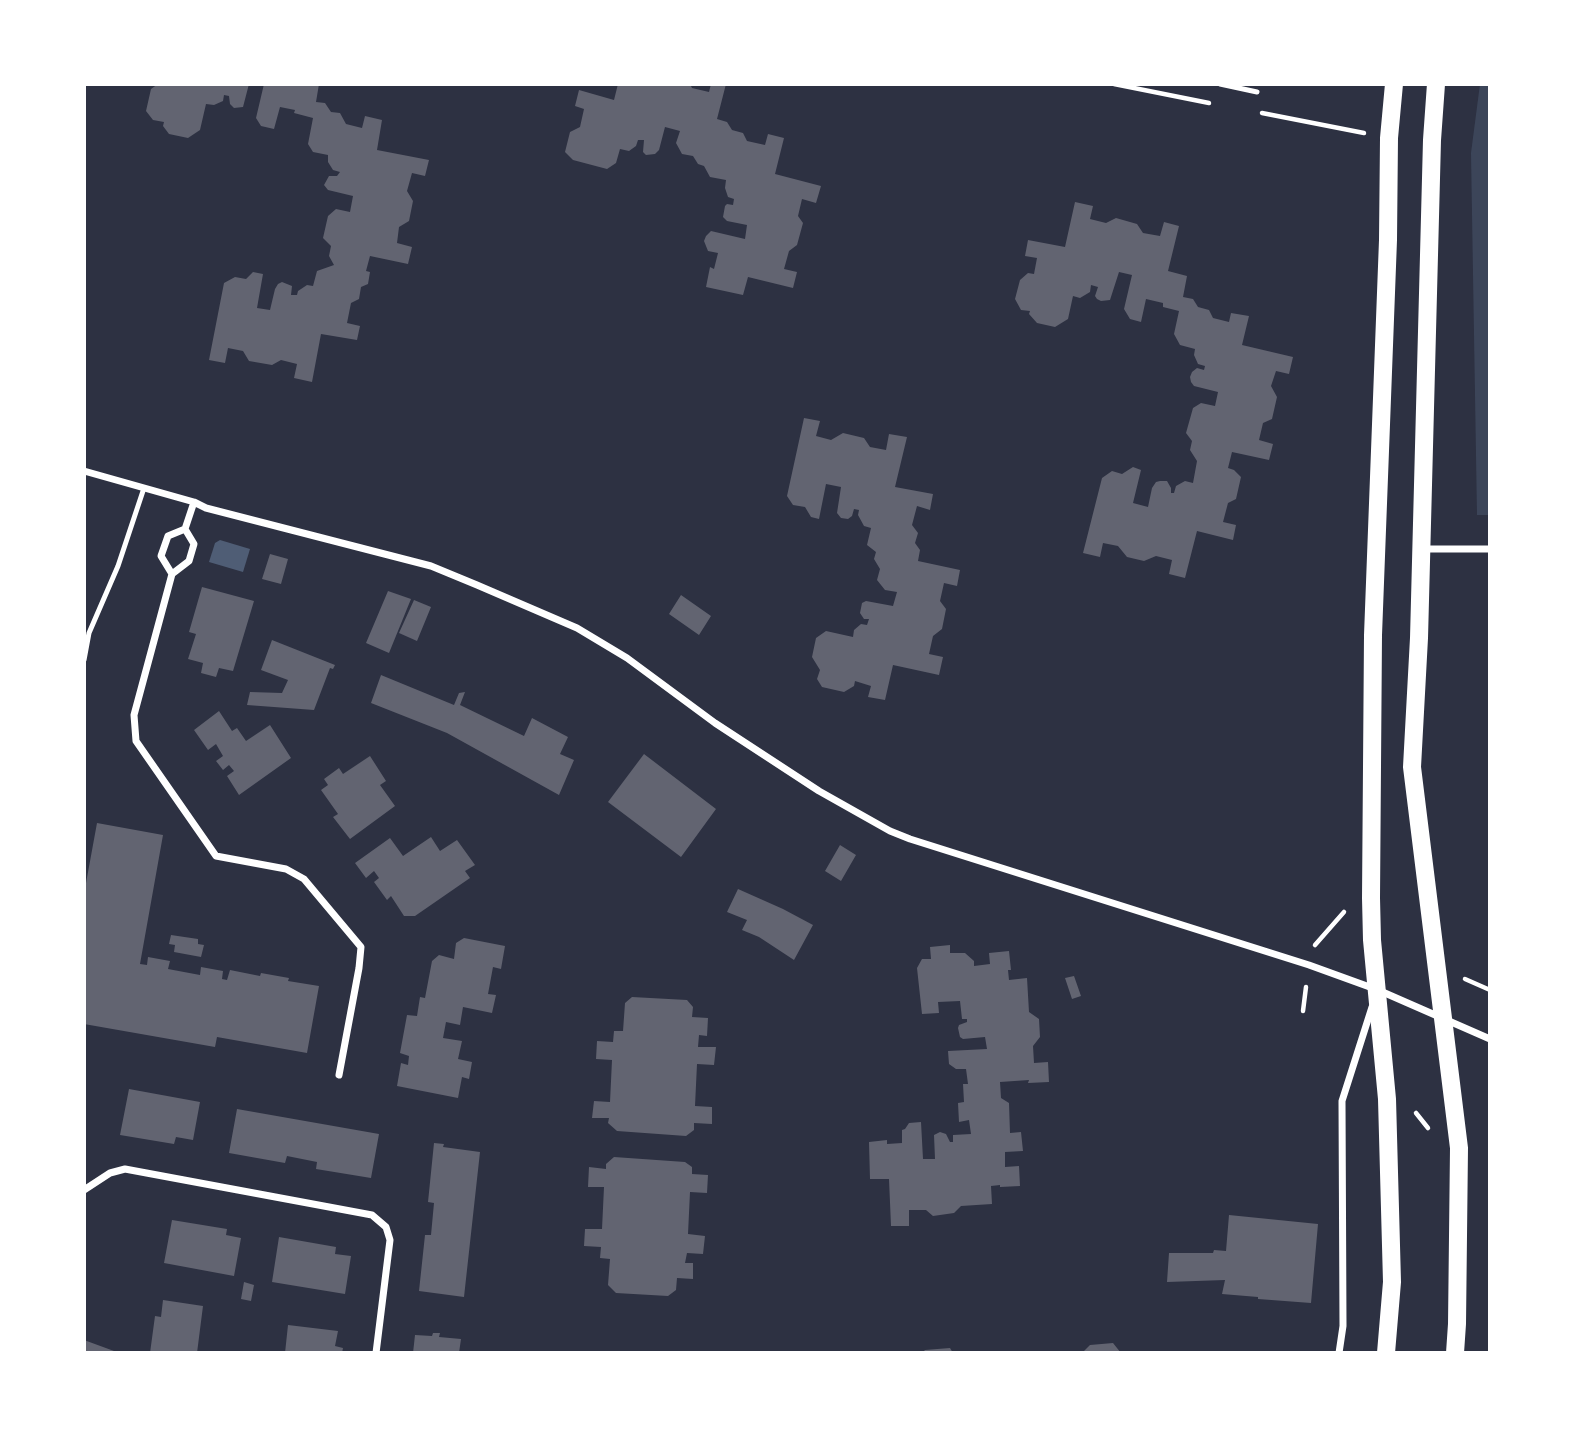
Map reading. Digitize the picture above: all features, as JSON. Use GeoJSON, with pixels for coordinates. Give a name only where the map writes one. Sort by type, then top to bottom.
{"type":"FeatureCollection","features":[{"type":"Feature","properties":{"kind":"main road"},"geometry":{"type":"LineString","coordinates":[[1386,1353],[1392,1282],[1387,1099],[1371,918],[1373,635],[1388,254],[1389,138],[1394,84]]}},
{"type":"Feature","properties":{"kind":"main road"},"geometry":{"type":"LineString","coordinates":[[1436,84],[1432,140],[1419,638],[1412,767],[1459,1148],[1455,1353]]}},
{"type":"Feature","properties":{"kind":"street"},"geometry":{"type":"LineString","coordinates":[[84,471],[194,502],[206,508],[430,566],[477,584],[577,628],[627,658],[715,723],[819,791],[890,831],[1289,958],[1378,990],[1490,1039]]}},
{"type":"Feature","properties":{"kind":"street"},"geometry":{"type":"LineString","coordinates":[[172,574],[161,556],[168,536],[185,529],[194,502]]}},
{"type":"Feature","properties":{"kind":"street"},"geometry":{"type":"LineString","coordinates":[[185,529],[194,544],[188,561],[172,574],[134,715],[136,741],[216,856],[286,869],[304,879],[361,947],[340,1075]]}},
{"type":"Feature","properties":{"kind":"street"},"geometry":{"type":"LineString","coordinates":[[1420,549],[1490,549]]}},
{"type":"Feature","properties":{"kind":"street"},"geometry":{"type":"LineString","coordinates":[[1339,1353],[1343,1326],[1342,1101],[1378,990]]}},
{"type":"Feature","properties":{"kind":"street"},"geometry":{"type":"LineString","coordinates":[[84,1191],[110,1173],[125,1169],[372,1215],[386,1227],[390,1240],[376,1353]]}},
{"type":"Feature","properties":{"kind":"lane"},"geometry":{"type":"LineString","coordinates":[[1220,84],[1257,92]]}},
{"type":"Feature","properties":{"kind":"lane"},"geometry":{"type":"LineString","coordinates":[[84,660],[89,633],[118,565],[144,488]]}},
{"type":"Feature","properties":{"kind":"path"},"geometry":{"type":"LineString","coordinates":[[1299,120],[1389,138]]}},
{"type":"Feature","properties":{"kind":"path"},"geometry":{"type":"LineString","coordinates":[[1314,946],[1347,908]]}},
{"type":"Feature","properties":{"kind":"path"},"geometry":{"type":"LineString","coordinates":[[1413,1109],[1435,1138]]}},
{"type":"Feature","properties":{"kind":"shaded area"},"geometry":{"type":"Polygon","coordinates":[[[1480,84],[1490,84],[1490,515],[1477,515],[1471,153],[1480,84]]]}},
{"type":"Feature","properties":{"kind":"shaded area"},"geometry":{"type":"Polygon","coordinates":[[[220,540],[250,549],[243,572],[209,562],[215,543],[220,540]]]}},
{"type":"Feature","properties":{"kind":"building"},"geometry":{"type":"Polygon","coordinates":[[[158,84],[249,84],[243,107],[234,108],[230,104],[229,96],[224,95],[223,101],[214,105],[206,104],[200,130],[188,138],[169,134],[163,126],[164,122],[153,120],[146,111],[151,89],[158,84]]]}},
{"type":"Feature","properties":{"kind":"building"},"geometry":{"type":"Polygon","coordinates":[[[264,84],[319,84],[316,102],[325,103],[331,112],[340,113],[346,124],[362,128],[365,116],[382,120],[377,150],[429,160],[425,176],[412,173],[407,191],[413,201],[409,221],[399,227],[397,243],[412,247],[408,264],[370,256],[366,271],[370,272],[368,284],[361,287],[359,299],[351,303],[347,323],[360,326],[357,340],[321,334],[312,382],[294,378],[297,364],[281,360],[272,365],[249,361],[243,351],[228,348],[225,363],[209,360],[224,283],[235,277],[246,279],[253,272],[263,274],[257,308],[270,310],[278,284],[282,282],[292,286],[291,295],[297,295],[298,291],[307,285],[313,286],[317,271],[334,265],[329,256],[331,246],[323,238],[328,216],[336,209],[350,212],[353,196],[328,190],[324,185],[329,176],[337,176],[340,172],[333,170],[328,162],[328,155],[313,152],[308,144],[313,118],[280,107],[274,129],[261,126],[256,118],[264,84]]]}},
{"type":"Feature","properties":{"kind":"building"},"geometry":{"type":"Polygon","coordinates":[[[618,84],[690,84],[692,88],[709,92],[711,84],[726,84],[717,119],[727,122],[732,130],[743,133],[747,141],[765,145],[768,134],[784,138],[775,174],[821,186],[816,203],[802,199],[798,216],[803,223],[797,245],[789,251],[784,269],[797,272],[793,288],[748,277],[743,295],[706,287],[710,267],[714,269],[718,253],[708,251],[704,241],[706,236],[711,231],[745,239],[747,225],[727,221],[723,217],[725,206],[733,205],[734,199],[728,197],[726,180],[710,177],[704,166],[698,164],[693,156],[682,154],[676,143],[680,131],[665,127],[659,150],[655,154],[646,155],[643,152],[644,140],[638,140],[636,146],[629,151],[620,149],[616,163],[607,169],[573,160],[565,152],[570,132],[580,127],[584,109],[575,106],[579,90],[614,100],[618,84]]]}},
{"type":"Feature","properties":{"kind":"building"},"geometry":{"type":"Polygon","coordinates":[[[1075,202],[1093,206],[1090,219],[1106,223],[1116,218],[1137,224],[1143,233],[1160,236],[1164,222],[1179,226],[1168,271],[1187,276],[1183,297],[1193,299],[1198,307],[1209,310],[1213,318],[1229,322],[1231,313],[1249,316],[1242,345],[1293,357],[1289,374],[1276,371],[1271,386],[1277,397],[1272,419],[1263,423],[1259,440],[1273,444],[1269,460],[1232,452],[1228,468],[1241,477],[1236,499],[1228,503],[1223,522],[1236,525],[1233,540],[1197,531],[1185,578],[1169,574],[1172,560],[1156,556],[1144,561],[1127,557],[1118,546],[1103,543],[1100,557],[1083,553],[1102,478],[1112,471],[1122,474],[1133,467],[1141,470],[1133,503],[1148,507],[1156,482],[1167,481],[1171,493],[1185,481],[1193,483],[1197,461],[1190,450],[1192,441],[1186,433],[1193,408],[1201,403],[1215,406],[1218,392],[1194,386],[1191,382],[1192,372],[1197,368],[1204,370],[1205,366],[1198,364],[1194,355],[1195,349],[1180,345],[1174,334],[1179,311],[1146,299],[1141,322],[1130,319],[1124,309],[1132,275],[1119,272],[1110,300],[1097,299],[1095,296],[1098,287],[1091,285],[1090,292],[1080,298],[1073,296],[1068,319],[1055,327],[1037,323],[1029,314],[1030,311],[1021,310],[1015,299],[1020,280],[1028,273],[1034,274],[1037,258],[1025,256],[1028,240],[1065,247],[1075,202]]]}},
{"type":"Feature","properties":{"kind":"building"},"geometry":{"type":"Polygon","coordinates":[[[804,418],[820,421],[816,436],[831,440],[843,433],[864,438],[870,447],[886,450],[889,434],[907,437],[895,487],[933,494],[930,510],[917,506],[912,525],[918,533],[915,543],[920,550],[918,561],[960,570],[957,586],[944,583],[940,601],[946,609],[942,629],[933,636],[929,654],[943,657],[939,675],[893,665],[885,700],[868,697],[871,686],[855,681],[854,686],[844,692],[822,687],[817,679],[820,670],[812,657],[816,638],[826,631],[853,637],[854,630],[861,624],[867,625],[869,619],[864,619],[860,613],[862,603],[866,601],[893,606],[897,592],[885,590],[877,580],[880,569],[874,559],[876,552],[867,545],[871,528],[864,526],[858,515],[859,510],[854,509],[848,519],[841,518],[837,513],[841,487],[826,484],[819,519],[811,517],[805,507],[793,505],[787,496],[804,418]]]}},
{"type":"Feature","properties":{"kind":"building"},"geometry":{"type":"Polygon","coordinates":[[[270,554],[288,559],[281,584],[262,579],[270,554]]]}},
{"type":"Feature","properties":{"kind":"building"},"geometry":{"type":"Polygon","coordinates":[[[202,587],[254,601],[233,671],[219,668],[216,677],[201,673],[203,663],[188,659],[196,634],[189,632],[202,587]]]}},
{"type":"Feature","properties":{"kind":"building"},"geometry":{"type":"Polygon","coordinates":[[[388,591],[411,599],[389,653],[366,643],[388,591]]]}},
{"type":"Feature","properties":{"kind":"building"},"geometry":{"type":"Polygon","coordinates":[[[681,595],[711,616],[699,635],[669,614],[681,595]]]}},
{"type":"Feature","properties":{"kind":"building"},"geometry":{"type":"Polygon","coordinates":[[[414,600],[431,607],[417,641],[399,633],[414,600]]]}},
{"type":"Feature","properties":{"kind":"building"},"geometry":{"type":"Polygon","coordinates":[[[272,640],[335,665],[333,669],[330,668],[314,710],[247,705],[250,692],[282,693],[288,680],[261,670],[272,640]]]}},
{"type":"Feature","properties":{"kind":"building"},"geometry":{"type":"Polygon","coordinates":[[[381,675],[454,705],[459,693],[465,692],[460,705],[524,736],[532,718],[568,737],[560,754],[574,760],[559,795],[447,733],[371,703],[381,675]]]}},
{"type":"Feature","properties":{"kind":"building"},"geometry":{"type":"Polygon","coordinates":[[[219,711],[232,731],[237,728],[246,741],[270,725],[291,758],[239,795],[227,776],[234,771],[229,765],[223,770],[216,761],[223,756],[216,744],[208,750],[194,730],[219,711]]]}},
{"type":"Feature","properties":{"kind":"building"},"geometry":{"type":"Polygon","coordinates":[[[644,754],[716,809],[681,857],[608,802],[644,754]]]}},
{"type":"Feature","properties":{"kind":"building"},"geometry":{"type":"Polygon","coordinates":[[[370,756],[386,781],[380,785],[395,806],[350,839],[333,817],[338,814],[321,790],[328,785],[324,779],[339,768],[343,774],[370,756]]]}},
{"type":"Feature","properties":{"kind":"building"},"geometry":{"type":"Polygon","coordinates":[[[97,823],[163,835],[140,964],[147,965],[148,957],[170,961],[168,969],[200,975],[201,967],[223,971],[222,979],[227,980],[230,970],[289,978],[288,981],[319,986],[307,1053],[217,1037],[215,1047],[84,1024],[84,894],[97,823]]]}},
{"type":"Feature","properties":{"kind":"building"},"geometry":{"type":"Polygon","coordinates":[[[431,837],[440,851],[457,840],[475,865],[465,871],[470,878],[415,916],[404,916],[391,896],[387,900],[374,882],[379,878],[374,871],[366,878],[355,863],[390,838],[403,856],[431,837]]]}},
{"type":"Feature","properties":{"kind":"building"},"geometry":{"type":"Polygon","coordinates":[[[840,845],[856,855],[841,881],[825,871],[840,845]]]}},
{"type":"Feature","properties":{"kind":"building"},"geometry":{"type":"Polygon","coordinates":[[[738,889],[813,925],[794,960],[759,937],[742,930],[747,920],[727,912],[738,889]]]}},
{"type":"Feature","properties":{"kind":"building"},"geometry":{"type":"Polygon","coordinates":[[[171,935],[198,939],[198,944],[204,945],[201,957],[174,952],[175,945],[169,944],[171,935]]]}},
{"type":"Feature","properties":{"kind":"building"},"geometry":{"type":"Polygon","coordinates":[[[464,938],[505,946],[501,969],[493,967],[488,994],[496,995],[492,1013],[463,1007],[460,1025],[446,1022],[443,1038],[462,1041],[458,1059],[472,1062],[469,1079],[462,1077],[458,1098],[397,1086],[401,1063],[408,1065],[409,1056],[400,1053],[407,1015],[417,1016],[420,997],[425,998],[432,961],[439,955],[454,959],[456,943],[464,938]]]}},
{"type":"Feature","properties":{"kind":"building"},"geometry":{"type":"Polygon","coordinates":[[[950,945],[950,953],[965,953],[974,961],[974,966],[990,964],[989,953],[1009,951],[1009,980],[1027,978],[1029,1012],[1039,1019],[1040,1037],[1033,1046],[1034,1063],[1048,1062],[1049,1082],[1000,1082],[1001,1098],[1009,1103],[1010,1133],[1021,1132],[1023,1151],[1005,1152],[1005,1167],[1019,1166],[1020,1186],[991,1186],[992,1204],[961,1206],[954,1213],[933,1216],[926,1210],[909,1210],[909,1226],[891,1226],[889,1179],[870,1179],[869,1142],[887,1140],[887,1144],[902,1143],[902,1130],[909,1123],[921,1122],[923,1159],[935,1159],[934,1135],[940,1132],[946,1134],[950,1142],[953,1142],[953,1135],[971,1134],[969,1120],[959,1122],[958,1103],[964,1102],[963,1084],[968,1084],[966,1069],[956,1069],[949,1064],[948,1051],[987,1049],[985,1037],[960,1037],[959,1025],[967,1022],[967,1019],[962,1019],[960,1001],[938,1002],[939,1013],[922,1014],[917,968],[922,959],[931,959],[930,947],[950,945]]]}},
{"type":"Feature","properties":{"kind":"building"},"geometry":{"type":"Polygon","coordinates":[[[1074,976],[1081,996],[1072,999],[1065,978],[1074,976]]]}},
{"type":"Feature","properties":{"kind":"building"},"geometry":{"type":"Polygon","coordinates":[[[632,997],[687,1000],[693,1007],[692,1017],[708,1018],[707,1036],[699,1035],[698,1047],[716,1047],[714,1065],[697,1064],[695,1106],[712,1107],[712,1124],[694,1123],[694,1130],[686,1136],[617,1131],[608,1123],[609,1118],[592,1118],[594,1101],[610,1102],[612,1060],[596,1059],[597,1041],[613,1042],[614,1031],[623,1031],[625,1003],[632,997]]]}},
{"type":"Feature","properties":{"kind":"building"},"geometry":{"type":"Polygon","coordinates":[[[129,1089],[200,1102],[193,1140],[176,1137],[174,1144],[120,1135],[129,1089]]]}},
{"type":"Feature","properties":{"kind":"building"},"geometry":{"type":"Polygon","coordinates":[[[237,1109],[379,1134],[371,1178],[316,1169],[317,1162],[287,1156],[285,1163],[229,1153],[237,1109]]]}},
{"type":"Feature","properties":{"kind":"building"},"geometry":{"type":"Polygon","coordinates":[[[434,1143],[444,1144],[443,1147],[480,1152],[464,1297],[419,1291],[425,1235],[431,1235],[434,1203],[428,1202],[434,1143]]]}},
{"type":"Feature","properties":{"kind":"building"},"geometry":{"type":"Polygon","coordinates":[[[614,1157],[685,1162],[692,1167],[692,1174],[708,1175],[707,1193],[690,1192],[688,1234],[705,1236],[703,1254],[687,1253],[685,1263],[693,1263],[693,1279],[677,1278],[676,1290],[668,1296],[616,1293],[608,1285],[610,1259],[600,1258],[601,1247],[584,1246],[585,1229],[602,1229],[604,1187],[588,1187],[589,1167],[606,1169],[606,1164],[614,1157]]]}},
{"type":"Feature","properties":{"kind":"building"},"geometry":{"type":"Polygon","coordinates":[[[1229,1215],[1318,1224],[1311,1303],[1222,1294],[1225,1280],[1167,1282],[1169,1253],[1226,1251],[1229,1215]]]}},
{"type":"Feature","properties":{"kind":"building"},"geometry":{"type":"Polygon","coordinates":[[[172,1220],[227,1229],[226,1235],[241,1238],[234,1276],[164,1263],[172,1220]]]}},
{"type":"Feature","properties":{"kind":"building"},"geometry":{"type":"Polygon","coordinates":[[[279,1237],[336,1247],[335,1254],[351,1256],[345,1294],[272,1282],[279,1237]]]}},
{"type":"Feature","properties":{"kind":"building"},"geometry":{"type":"Polygon","coordinates":[[[244,1282],[254,1285],[251,1301],[241,1299],[244,1282]]]}},
{"type":"Feature","properties":{"kind":"building"},"geometry":{"type":"Polygon","coordinates":[[[163,1300],[203,1306],[197,1353],[150,1353],[155,1316],[161,1317],[163,1300]]]}},
{"type":"Feature","properties":{"kind":"building"},"geometry":{"type":"Polygon","coordinates":[[[288,1325],[338,1331],[335,1346],[343,1348],[342,1353],[285,1353],[288,1325]]]}},
{"type":"Feature","properties":{"kind":"building"},"geometry":{"type":"Polygon","coordinates":[[[433,1333],[440,1333],[439,1337],[461,1339],[459,1353],[413,1353],[415,1335],[432,1336],[433,1333]]]}},
{"type":"Feature","properties":{"kind":"building"},"geometry":{"type":"Polygon","coordinates":[[[84,1340],[114,1351],[84,1353],[84,1340]]]}},
{"type":"Feature","properties":{"kind":"building"},"geometry":{"type":"Polygon","coordinates":[[[1113,1343],[1121,1353],[1082,1353],[1090,1345],[1113,1343]]]}},
{"type":"Feature","properties":{"kind":"building"},"geometry":{"type":"Polygon","coordinates":[[[950,1348],[953,1353],[922,1353],[925,1350],[950,1348]]]}}]}
